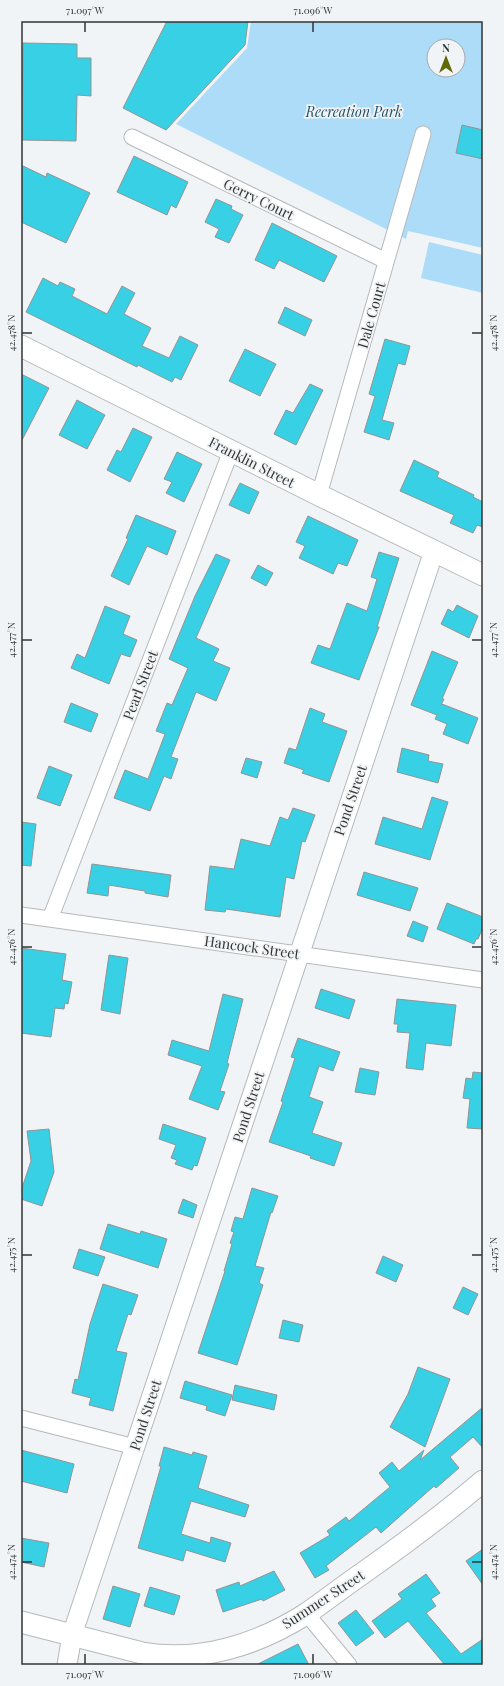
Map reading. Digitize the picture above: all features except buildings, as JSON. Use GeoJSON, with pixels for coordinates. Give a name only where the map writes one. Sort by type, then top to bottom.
{"type":"FeatureCollection","features":[{"type":"Feature","properties":{"kind":"main road","name":"Franklin Street"},"geometry":{"type":"LineString","coordinates":[[21,346],[319,496],[483,575]]}},
{"type":"Feature","properties":{"kind":"main road","name":"Summer Street"},"geometry":{"type":"LineString","coordinates":[[21,1622],[151,1655],[174,1657],[195,1656],[238,1646],[263,1636],[306,1614],[409,1541],[483,1481]]}},
{"type":"Feature","properties":{"kind":"street","name":"Dale Court"},"geometry":{"type":"LineString","coordinates":[[319,496],[423,134]]}},
{"type":"Feature","properties":{"kind":"street","name":"Gerry Court"},"geometry":{"type":"LineString","coordinates":[[132,137],[386,261]]}},
{"type":"Feature","properties":{"kind":"street","name":"Pearl Street"},"geometry":{"type":"LineString","coordinates":[[50,919],[231,451]]}},
{"type":"Feature","properties":{"kind":"street","name":"Pond Street"},"geometry":{"type":"LineString","coordinates":[[67,1665],[72,1635],[434,551]]}},
{"type":"Feature","properties":{"kind":"street","name":"Hancock Street"},"geometry":{"type":"LineString","coordinates":[[21,915],[483,980]]}},
{"type":"Feature","properties":{"kind":"street"},"geometry":{"type":"LineString","coordinates":[[21,1418],[135,1447]]}},
{"type":"Feature","properties":{"kind":"street"},"geometry":{"type":"LineString","coordinates":[[306,1614],[349,1665]]}},
{"type":"Feature","properties":{"kind":"green space","name":"Recreation Park"},"geometry":{"type":"Polygon","coordinates":[[[251,21],[483,21],[483,248],[408,231],[406,239],[176,124],[247,48],[251,21]]]}},
{"type":"Feature","properties":{"kind":"green space"},"geometry":{"type":"Polygon","coordinates":[[[429,242],[483,255],[483,293],[421,278],[429,242]]]}}]}
